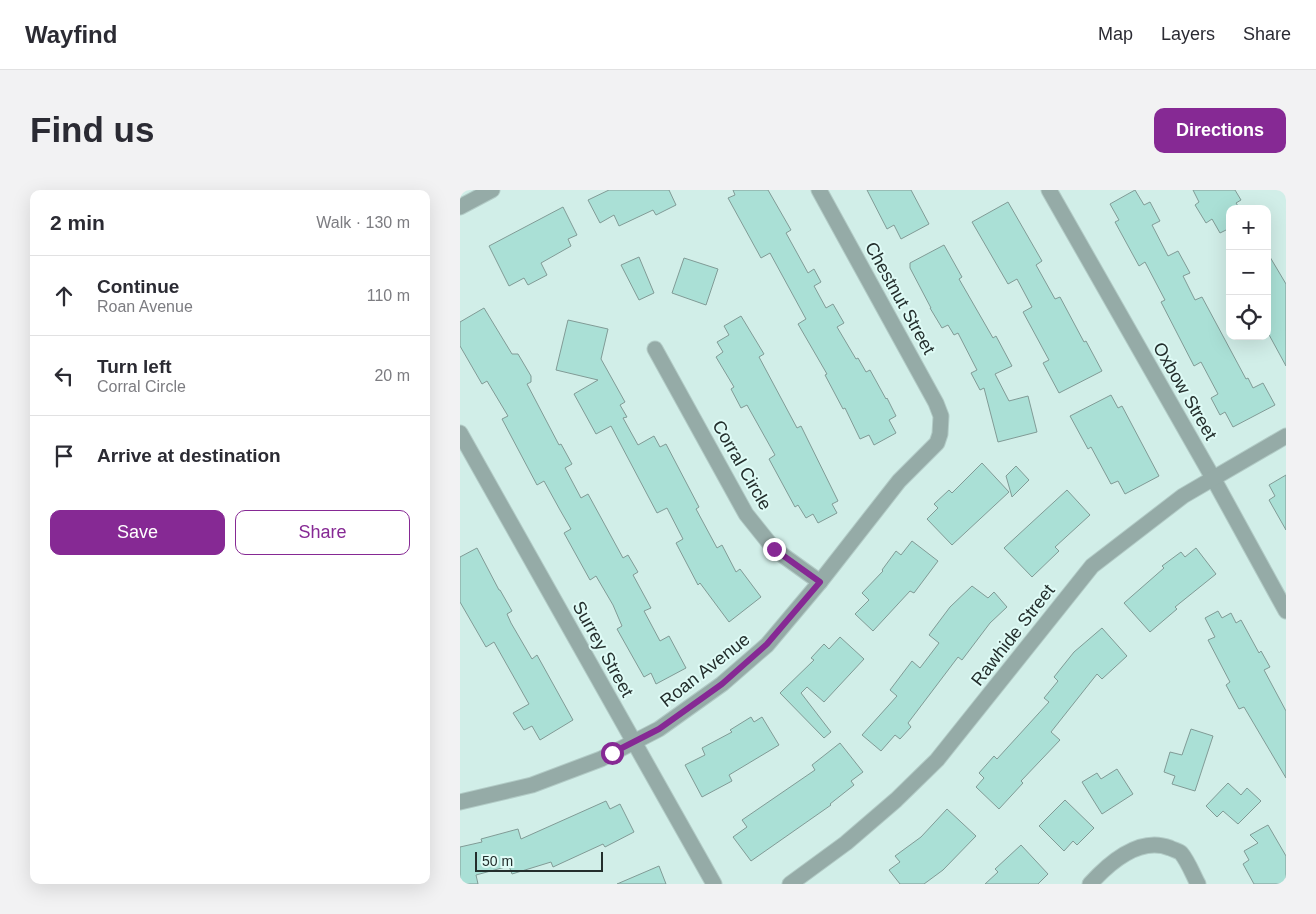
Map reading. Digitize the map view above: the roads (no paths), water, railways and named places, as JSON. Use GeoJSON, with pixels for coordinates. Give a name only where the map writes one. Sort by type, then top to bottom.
{"type":"FeatureCollection","features":[{"type":"Feature","properties":{"kind":"street"},"geometry":{"type":"LineString","coordinates":[[460,207],[492,190]]}},
{"type":"Feature","properties":{"kind":"street","name":"Chestnut Street"},"geometry":{"type":"LineString","coordinates":[[819,190],[936,403],[941,416],[940,426]]}},
{"type":"Feature","properties":{"kind":"street","name":"Oxbow Street"},"geometry":{"type":"LineString","coordinates":[[1049,190],[1213,478],[1286,611]]}},
{"type":"Feature","properties":{"kind":"street","name":"Corral Circle"},"geometry":{"type":"LineString","coordinates":[[655,349],[746,514],[774,549],[820,582]]}},
{"type":"Feature","properties":{"kind":"street","name":"Roan Avenue"},"geometry":{"type":"LineString","coordinates":[[460,802],[532,785],[601,759],[659,729],[722,684],[767,644],[820,582],[899,481],[936,442],[940,426]]}},
{"type":"Feature","properties":{"kind":"street","name":"Surrey Street"},"geometry":{"type":"LineString","coordinates":[[460,433],[714,884]]}},
{"type":"Feature","properties":{"kind":"street","name":"Rawhide Street"},"geometry":{"type":"LineString","coordinates":[[790,884],[846,843],[896,800],[938,760],[1092,566],[1183,496],[1286,436]]}},
{"type":"Feature","properties":{"kind":"street"},"geometry":{"type":"LineString","coordinates":[[1090,884],[1098,874],[1134,848],[1150,844],[1166,846],[1180,852],[1198,884]]}}]}
